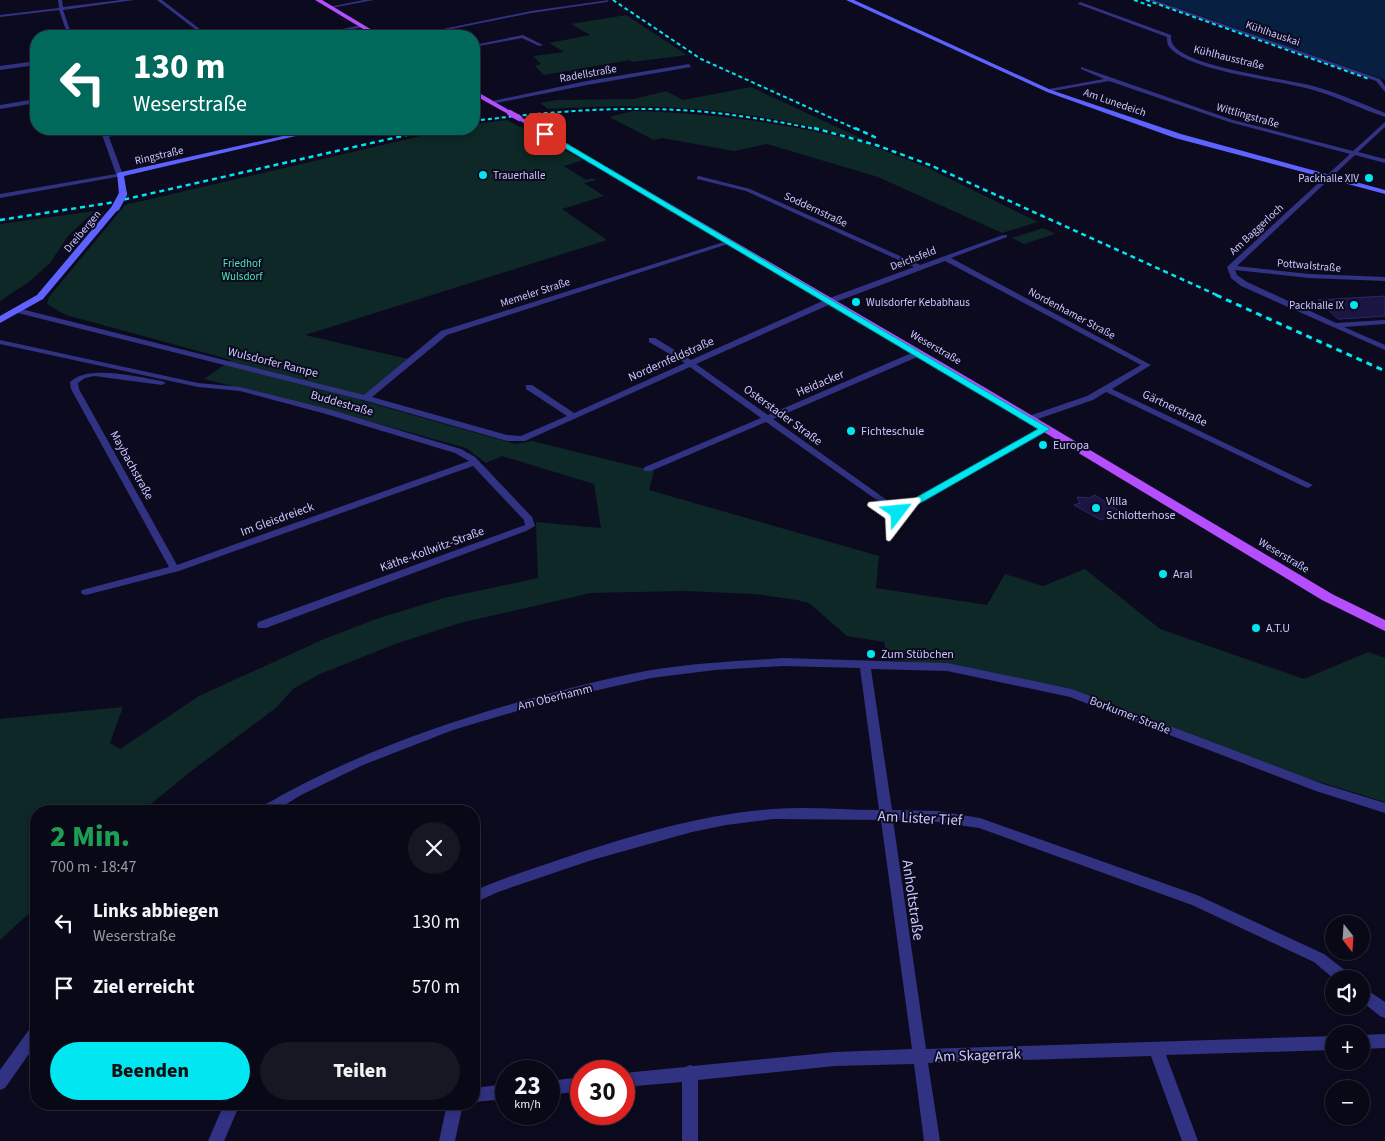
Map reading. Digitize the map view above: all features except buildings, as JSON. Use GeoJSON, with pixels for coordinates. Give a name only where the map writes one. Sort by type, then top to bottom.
{"type":"FeatureCollection","features":[{"type":"Feature","properties":{"kind":"main road"},"geometry":{"type":"LineString","coordinates":[[318,0],[369,30]]}},
{"type":"Feature","properties":{"kind":"main road","name":"Weserstraße"},"geometry":{"type":"LineString","coordinates":[[480,96],[830,301],[1327,597],[1385,626]]}},
{"type":"Feature","properties":{"kind":"street"},"geometry":{"type":"LineString","coordinates":[[60,0],[60,9],[68,30]]}},
{"type":"Feature","properties":{"kind":"street"},"geometry":{"type":"LineString","coordinates":[[0,16],[132,0]]}},
{"type":"Feature","properties":{"kind":"street"},"geometry":{"type":"LineString","coordinates":[[159,0],[199,30]]}},
{"type":"Feature","properties":{"kind":"street"},"geometry":{"type":"LineString","coordinates":[[331,7],[372,0]]}},
{"type":"Feature","properties":{"kind":"street","name":"Am Lunedeich"},"geometry":{"type":"LineString","coordinates":[[849,0],[1049,91],[1178,136],[1385,192]]}},
{"type":"Feature","properties":{"kind":"street","name":"Kühlhausstraße"},"geometry":{"type":"LineString","coordinates":[[1095,0],[1080,2],[1169,36],[1170,43],[1174,49],[1192,59],[1218,67],[1311,88],[1385,115]]}},
{"type":"Feature","properties":{"kind":"street","name":"Kühlhauskai"},"geometry":{"type":"LineString","coordinates":[[1150,0],[1378,80],[1385,90]]}},
{"type":"Feature","properties":{"kind":"street"},"geometry":{"type":"LineString","coordinates":[[441,30],[531,12],[607,1]]}},
{"type":"Feature","properties":{"kind":"street"},"geometry":{"type":"LineString","coordinates":[[341,30],[362,26]]}},
{"type":"Feature","properties":{"kind":"street"},"geometry":{"type":"LineString","coordinates":[[480,45],[523,36],[541,45]]}},
{"type":"Feature","properties":{"kind":"street"},"geometry":{"type":"LineString","coordinates":[[0,68],[30,64]]}},
{"type":"Feature","properties":{"kind":"street","name":"Radellstraße"},"geometry":{"type":"LineString","coordinates":[[491,102],[587,83],[689,66]]}},
{"type":"Feature","properties":{"kind":"street","name":"Wittlingstraße"},"geometry":{"type":"LineString","coordinates":[[1083,68],[1109,80],[1231,121],[1385,160]]}},
{"type":"Feature","properties":{"kind":"street","name":"Wittlingstraße"},"geometry":{"type":"LineString","coordinates":[[1049,91],[1109,80]]}},
{"type":"Feature","properties":{"kind":"street"},"geometry":{"type":"LineString","coordinates":[[0,107],[30,102]]}},
{"type":"Feature","properties":{"kind":"street","name":"Am Baggerloch"},"geometry":{"type":"LineString","coordinates":[[1383,128],[1352,153],[1231,267],[1234,276],[1244,284],[1385,348]]}},
{"type":"Feature","properties":{"kind":"street"},"geometry":{"type":"LineString","coordinates":[[106,136],[111,135]]}},
{"type":"Feature","properties":{"kind":"street","name":"Ringstraße"},"geometry":{"type":"LineString","coordinates":[[0,196],[120,175],[281,135]]}},
{"type":"Feature","properties":{"kind":"street","name":"Dreibergen"},"geometry":{"type":"LineString","coordinates":[[0,320],[40,297],[116,207],[123,194],[120,175],[106,136]]}},
{"type":"Feature","properties":{"kind":"street","name":"Soddernstraße"},"geometry":{"type":"LineString","coordinates":[[699,178],[748,190],[921,268]]}},
{"type":"Feature","properties":{"kind":"street","name":"Deichsfeld"},"geometry":{"type":"LineString","coordinates":[[830,301],[1005,236]]}},
{"type":"Feature","properties":{"kind":"street","name":"Memeler Straße"},"geometry":{"type":"LineString","coordinates":[[366,398],[444,333],[729,242]]}},
{"type":"Feature","properties":{"kind":"street","name":"Nordenhamer Straße"},"geometry":{"type":"LineString","coordinates":[[945,258],[1147,365],[1106,389]]}},
{"type":"Feature","properties":{"kind":"street","name":"Pottwalstraße"},"geometry":{"type":"LineString","coordinates":[[1231,267],[1308,276],[1385,279]]}},
{"type":"Feature","properties":{"kind":"street","name":"Nordernfeldstraße"},"geometry":{"type":"LineString","coordinates":[[522,439],[830,301]]}},
{"type":"Feature","properties":{"kind":"street","name":"Wulsdorfer Rampe"},"geometry":{"type":"LineString","coordinates":[[17,310],[366,398],[506,438],[522,439]]}},
{"type":"Feature","properties":{"kind":"street"},"geometry":{"type":"LineString","coordinates":[[1335,325],[1385,322]]}},
{"type":"Feature","properties":{"kind":"street","name":"Osterstader Straße"},"geometry":{"type":"LineString","coordinates":[[652,340],[690,363],[898,512],[1046,429]]}},
{"type":"Feature","properties":{"kind":"street","name":"Buddestraße"},"geometry":{"type":"LineString","coordinates":[[0,342],[198,385],[240,389],[329,412],[458,451],[475,462]]}},
{"type":"Feature","properties":{"kind":"street","name":"Heidacker"},"geometry":{"type":"LineString","coordinates":[[648,469],[919,354]]}},
{"type":"Feature","properties":{"kind":"street","name":"Buddestraße"},"geometry":{"type":"LineString","coordinates":[[83,376],[94,374],[182,386],[198,385]]}},
{"type":"Feature","properties":{"kind":"street","name":"Maybachstraße"},"geometry":{"type":"LineString","coordinates":[[83,376],[74,382],[75,389],[175,569]]}},
{"type":"Feature","properties":{"kind":"street"},"geometry":{"type":"LineString","coordinates":[[529,387],[573,416]]}},
{"type":"Feature","properties":{"kind":"street"},"geometry":{"type":"LineString","coordinates":[[1029,419],[1090,398],[1106,389]]}},
{"type":"Feature","properties":{"kind":"street","name":"Gärtnerstraße"},"geometry":{"type":"LineString","coordinates":[[1106,389],[1308,485]]}},
{"type":"Feature","properties":{"kind":"street","name":"Im Gleisdreieck"},"geometry":{"type":"LineString","coordinates":[[86,592],[175,569],[475,462]]}},
{"type":"Feature","properties":{"kind":"street","name":"Käthe-Kollwitz-Straße"},"geometry":{"type":"LineString","coordinates":[[262,625],[530,526],[529,519],[475,462]]}},
{"type":"Feature","properties":{"kind":"street","name":"Am Oberhamm"},"geometry":{"type":"LineString","coordinates":[[275,805],[358,762],[449,727],[554,696],[651,674],[715,666],[783,662],[865,664]]}},
{"type":"Feature","properties":{"kind":"street","name":"Borkumer Straße"},"geometry":{"type":"LineString","coordinates":[[865,664],[946,667],[1072,693],[1320,788],[1385,808]]}},
{"type":"Feature","properties":{"kind":"street","name":"Anholtstraße"},"geometry":{"type":"LineString","coordinates":[[865,664],[884,815],[932,1141]]}},
{"type":"Feature","properties":{"kind":"street","name":"Am Lister Tief"},"geometry":{"type":"LineString","coordinates":[[480,894],[655,834],[709,822],[762,815],[933,815],[980,823],[1197,901],[1319,958],[1334,970]]}},
{"type":"Feature","properties":{"kind":"street"},"geometry":{"type":"LineString","coordinates":[[1370,999],[1385,1011]]}},
{"type":"Feature","properties":{"kind":"street"},"geometry":{"type":"LineString","coordinates":[[1370,1042],[1385,1041]]}},
{"type":"Feature","properties":{"kind":"street","name":"Am Skagerrak"},"geometry":{"type":"LineString","coordinates":[[635,1079],[835,1059],[1325,1043]]}},
{"type":"Feature","properties":{"kind":"street"},"geometry":{"type":"LineString","coordinates":[[0,1083],[30,1044]]}},
{"type":"Feature","properties":{"kind":"street"},"geometry":{"type":"LineString","coordinates":[[1156,1049],[1190,1141]]}},
{"type":"Feature","properties":{"kind":"street"},"geometry":{"type":"LineString","coordinates":[[690,1072],[690,1141]]}},
{"type":"Feature","properties":{"kind":"street"},"geometry":{"type":"LineString","coordinates":[[480,1095],[495,1093]]}},
{"type":"Feature","properties":{"kind":"street"},"geometry":{"type":"LineString","coordinates":[[216,1141],[229,1110]]}},
{"type":"Feature","properties":{"kind":"street"},"geometry":{"type":"LineString","coordinates":[[447,1141],[454,1110]]}},
{"type":"Feature","properties":{"kind":"green space"},"geometry":{"type":"Polygon","coordinates":[[[626,15],[687,55],[632,62],[630,60],[544,75],[535,66],[541,64],[533,56],[564,52],[549,43],[590,35],[571,24],[626,15]]]}},
{"type":"Feature","properties":{"kind":"green space"},"geometry":{"type":"Polygon","coordinates":[[[751,87],[869,142],[789,122],[710,110],[630,106],[548,109],[540,103],[557,100],[634,99],[666,91],[683,100],[751,87]]]}},
{"type":"Feature","properties":{"kind":"green space"},"geometry":{"type":"Polygon","coordinates":[[[633,111],[694,114],[782,125],[870,144],[926,167],[1038,222],[1002,233],[878,177],[767,144],[734,151],[662,138],[654,140],[609,117],[633,111]]]}},
{"type":"Feature","properties":{"kind":"green space","name":"Friedhof Wulsdorf"},"geometry":{"type":"Polygon","coordinates":[[[507,120],[583,160],[564,166],[586,180],[592,178],[596,180],[584,183],[604,196],[562,209],[607,240],[305,335],[408,359],[360,400],[515,444],[532,441],[654,471],[649,490],[879,556],[876,588],[987,605],[1005,574],[1043,586],[1085,569],[1160,629],[1304,679],[1368,652],[1385,658],[1385,802],[1297,775],[1072,689],[945,664],[888,660],[884,642],[847,636],[809,603],[755,594],[684,591],[591,593],[460,623],[395,644],[320,674],[293,689],[277,707],[149,805],[30,805],[30,912],[0,940],[0,719],[123,707],[110,743],[120,749],[199,696],[324,639],[376,619],[444,598],[538,578],[536,522],[601,528],[594,484],[502,456],[486,463],[466,448],[329,410],[204,379],[231,360],[66,315],[47,304],[49,297],[125,205],[426,135],[480,135],[480,123],[507,120]]]}},
{"type":"Feature","properties":{"kind":"green space"},"geometry":{"type":"Polygon","coordinates":[[[95,211],[68,236],[50,263],[30,281],[0,301],[0,224],[95,211]]]}},
{"type":"Feature","properties":{"kind":"green space"},"geometry":{"type":"Polygon","coordinates":[[[1043,228],[1055,234],[1024,244],[1012,238],[1043,228]]]}},
{"type":"Feature","properties":{"kind":"water"},"geometry":{"type":"Polygon","coordinates":[[[1156,0],[1385,0],[1385,80],[1156,0]]]}},
{"type":"Feature","properties":{"kind":"railway"},"geometry":{"type":"LineString","coordinates":[[613,0],[701,59],[858,130]]}},
{"type":"Feature","properties":{"kind":"railway"},"geometry":{"type":"LineString","coordinates":[[1134,0],[1151,6]]}},
{"type":"Feature","properties":{"kind":"railway"},"geometry":{"type":"LineString","coordinates":[[1146,0],[1369,79]]}},
{"type":"Feature","properties":{"kind":"railway"},"geometry":{"type":"LineString","coordinates":[[480,120],[590,110],[649,109],[707,112],[820,130]]}},
{"type":"Feature","properties":{"kind":"railway"},"geometry":{"type":"LineString","coordinates":[[814,128],[876,145],[930,165],[1219,296]]}},
{"type":"Feature","properties":{"kind":"railway"},"geometry":{"type":"LineString","coordinates":[[855,128],[879,139]]}},
{"type":"Feature","properties":{"kind":"railway"},"geometry":{"type":"LineString","coordinates":[[0,220],[109,203],[407,135]]}},
{"type":"Feature","properties":{"kind":"railway"},"geometry":{"type":"LineString","coordinates":[[1216,295],[1385,371]]}},
{"type":"Feature","properties":{"kind":"place","name":"Trauerhalle"},"geometry":{"type":"Point","coordinates":[483,175]}},
{"type":"Feature","properties":{"kind":"place","name":"Packhalle XIV"},"geometry":{"type":"Point","coordinates":[1369,178]}},
{"type":"Feature","properties":{"kind":"place","name":"Wulsdorfer Kebabhaus"},"geometry":{"type":"Point","coordinates":[856,302]}},
{"type":"Feature","properties":{"kind":"place","name":"Packhalle IX"},"geometry":{"type":"Point","coordinates":[1354,305]}},
{"type":"Feature","properties":{"kind":"place","name":"Fichteschule"},"geometry":{"type":"Point","coordinates":[851,431]}},
{"type":"Feature","properties":{"kind":"place","name":"Europa"},"geometry":{"type":"Point","coordinates":[1043,445]}},
{"type":"Feature","properties":{"kind":"place","name":"Villa Schlotterhose"},"geometry":{"type":"Point","coordinates":[1096,508]}},
{"type":"Feature","properties":{"kind":"place","name":"Aral"},"geometry":{"type":"Point","coordinates":[1163,574]}},
{"type":"Feature","properties":{"kind":"place","name":"A.T.U"},"geometry":{"type":"Point","coordinates":[1256,628]}},
{"type":"Feature","properties":{"kind":"place","name":"Zum Stübchen"},"geometry":{"type":"Point","coordinates":[871,654]}},
{"type":"Feature","properties":{"kind":"route"},"geometry":{"type":"LineString","coordinates":[[545,134],[1046,429],[898,512]]}}]}
